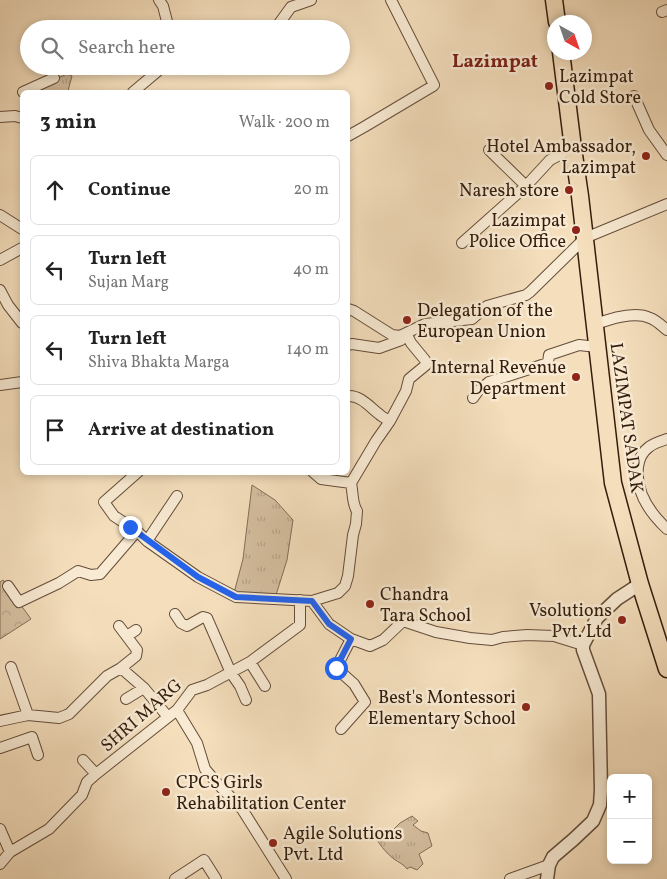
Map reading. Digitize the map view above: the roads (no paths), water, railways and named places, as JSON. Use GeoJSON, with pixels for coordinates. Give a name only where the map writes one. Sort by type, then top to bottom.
{"type":"FeatureCollection","features":[{"type":"Feature","properties":{"kind":"main road"},"geometry":{"type":"LineString","coordinates":[[554,0],[556,15]]}},
{"type":"Feature","properties":{"kind":"main road","name":"LAZIMPAT SADAK"},"geometry":{"type":"LineString","coordinates":[[562,60],[572,148],[580,196],[613,483],[640,584],[667,669]]}},
{"type":"Feature","properties":{"kind":"street"},"geometry":{"type":"LineString","coordinates":[[158,0],[163,6],[167,20]]}},
{"type":"Feature","properties":{"kind":"street"},"geometry":{"type":"LineString","coordinates":[[282,20],[290,7],[311,0]]}},
{"type":"Feature","properties":{"kind":"street"},"geometry":{"type":"LineString","coordinates":[[350,135],[433,86],[392,0]]}},
{"type":"Feature","properties":{"kind":"street"},"geometry":{"type":"LineString","coordinates":[[139,90],[155,75]]}},
{"type":"Feature","properties":{"kind":"street"},"geometry":{"type":"LineString","coordinates":[[29,90],[54,78]]}},
{"type":"Feature","properties":{"kind":"street"},"geometry":{"type":"LineString","coordinates":[[634,96],[649,130],[667,155]]}},
{"type":"Feature","properties":{"kind":"street"},"geometry":{"type":"LineString","coordinates":[[0,117],[20,117]]}},
{"type":"Feature","properties":{"kind":"street"},"geometry":{"type":"LineString","coordinates":[[462,243],[526,186],[550,160],[572,148]]}},
{"type":"Feature","properties":{"kind":"street"},"geometry":{"type":"LineString","coordinates":[[489,150],[526,186]]}},
{"type":"Feature","properties":{"kind":"street"},"geometry":{"type":"LineString","coordinates":[[350,310],[392,335],[400,336],[425,324],[472,319],[487,306],[526,295],[585,238],[667,204]]}},
{"type":"Feature","properties":{"kind":"street"},"geometry":{"type":"LineString","coordinates":[[0,215],[20,228]]}},
{"type":"Feature","properties":{"kind":"street"},"geometry":{"type":"LineString","coordinates":[[0,260],[20,249]]}},
{"type":"Feature","properties":{"kind":"street"},"geometry":{"type":"LineString","coordinates":[[0,290],[8,305],[20,320]]}},
{"type":"Feature","properties":{"kind":"street"},"geometry":{"type":"LineString","coordinates":[[594,324],[609,319],[635,315],[650,318],[667,330]]}},
{"type":"Feature","properties":{"kind":"street"},"geometry":{"type":"LineString","coordinates":[[350,344],[380,348],[401,340],[406,333]]}},
{"type":"Feature","properties":{"kind":"street"},"geometry":{"type":"LineString","coordinates":[[135,475],[104,502],[114,516],[198,577],[236,597],[312,601],[338,593],[345,586],[348,576],[356,524],[357,511],[354,506],[351,483],[390,421],[406,391],[410,379],[426,365],[425,360],[410,343],[406,333]]}},
{"type":"Feature","properties":{"kind":"street"},"geometry":{"type":"LineString","coordinates":[[473,398],[478,391],[490,382],[548,363],[549,355],[579,345],[596,347]]}},
{"type":"Feature","properties":{"kind":"street"},"geometry":{"type":"LineString","coordinates":[[0,385],[20,382]]}},
{"type":"Feature","properties":{"kind":"street"},"geometry":{"type":"LineString","coordinates":[[350,396],[369,404],[390,421]]}},
{"type":"Feature","properties":{"kind":"street"},"geometry":{"type":"LineString","coordinates":[[667,439],[650,446],[642,454],[638,464],[637,476],[645,502],[652,513],[667,529]]}},
{"type":"Feature","properties":{"kind":"street"},"geometry":{"type":"LineString","coordinates":[[316,475],[321,479],[351,483]]}},
{"type":"Feature","properties":{"kind":"street"},"geometry":{"type":"LineString","coordinates":[[147,541],[177,496]]}},
{"type":"Feature","properties":{"kind":"street"},"geometry":{"type":"LineString","coordinates":[[8,586],[19,602],[59,583],[78,571],[100,574],[137,531]]}},
{"type":"Feature","properties":{"kind":"street"},"geometry":{"type":"LineString","coordinates":[[547,879],[549,865],[553,857],[593,821],[600,805],[602,790],[599,694],[583,645],[597,618],[617,599],[640,584]]}},
{"type":"Feature","properties":{"kind":"street","name":"SHRI MARG"},"geometry":{"type":"LineString","coordinates":[[0,864],[10,852],[49,829],[82,795],[87,782],[177,710],[192,690],[207,685],[229,668],[250,662],[300,625],[300,600]]}},
{"type":"Feature","properties":{"kind":"street"},"geometry":{"type":"LineString","coordinates":[[312,601],[329,624],[351,639],[370,646],[389,636],[403,621],[436,632],[470,638],[492,640],[527,635],[554,636],[583,645]]}},
{"type":"Feature","properties":{"kind":"street"},"geometry":{"type":"LineString","coordinates":[[175,614],[181,623],[187,626],[203,617],[208,618],[229,668],[246,700]]}},
{"type":"Feature","properties":{"kind":"street"},"geometry":{"type":"LineString","coordinates":[[0,721],[28,716],[60,718],[69,714],[107,676],[136,656],[137,650],[119,626]]}},
{"type":"Feature","properties":{"kind":"street"},"geometry":{"type":"LineString","coordinates":[[127,636],[136,630]]}},
{"type":"Feature","properties":{"kind":"street"},"geometry":{"type":"LineString","coordinates":[[341,729],[366,702],[354,684],[336,668],[351,639]]}},
{"type":"Feature","properties":{"kind":"street"},"geometry":{"type":"LineString","coordinates":[[250,662],[265,686]]}},
{"type":"Feature","properties":{"kind":"street"},"geometry":{"type":"LineString","coordinates":[[10,666],[28,716]]}},
{"type":"Feature","properties":{"kind":"street"},"geometry":{"type":"LineString","coordinates":[[121,668],[144,688],[168,717]]}},
{"type":"Feature","properties":{"kind":"street"},"geometry":{"type":"LineString","coordinates":[[126,699],[144,688]]}},
{"type":"Feature","properties":{"kind":"street"},"geometry":{"type":"LineString","coordinates":[[177,710],[197,743],[205,769],[242,809],[286,879]]}},
{"type":"Feature","properties":{"kind":"street"},"geometry":{"type":"LineString","coordinates":[[0,748],[32,737],[38,755]]}},
{"type":"Feature","properties":{"kind":"street"},"geometry":{"type":"LineString","coordinates":[[82,760],[96,774]]}},
{"type":"Feature","properties":{"kind":"street"},"geometry":{"type":"LineString","coordinates":[[0,829],[10,852]]}},
{"type":"Feature","properties":{"kind":"street"},"geometry":{"type":"LineString","coordinates":[[175,879],[204,860],[216,879]]}},
{"type":"Feature","properties":{"kind":"street"},"geometry":{"type":"LineString","coordinates":[[510,879],[549,865]]}},
{"type":"Feature","properties":{"kind":"place","name":"Lazimpat Cold Store"},"geometry":{"type":"Point","coordinates":[549,86]}},
{"type":"Feature","properties":{"kind":"place","name":"Hotel Ambassador, Lazimpat"},"geometry":{"type":"Point","coordinates":[646,156]}},
{"type":"Feature","properties":{"kind":"place","name":"Naresh store"},"geometry":{"type":"Point","coordinates":[569,190]}},
{"type":"Feature","properties":{"kind":"place","name":"Lazimpat Police Office"},"geometry":{"type":"Point","coordinates":[576,230]}},
{"type":"Feature","properties":{"kind":"place","name":"Delegation of the European Union"},"geometry":{"type":"Point","coordinates":[407,320]}},
{"type":"Feature","properties":{"kind":"place","name":"Internal Revenue Department"},"geometry":{"type":"Point","coordinates":[576,377]}},
{"type":"Feature","properties":{"kind":"place","name":"Chandra Tara School"},"geometry":{"type":"Point","coordinates":[370,604]}},
{"type":"Feature","properties":{"kind":"place","name":"Vsolutions Pvt. Ltd"},"geometry":{"type":"Point","coordinates":[622,620]}},
{"type":"Feature","properties":{"kind":"place","name":"Best's Montessori Elementary School"},"geometry":{"type":"Point","coordinates":[526,707]}},
{"type":"Feature","properties":{"kind":"place","name":"CPCS Girls Rehabilitation Center"},"geometry":{"type":"Point","coordinates":[166,792]}},
{"type":"Feature","properties":{"kind":"place","name":"Agile Solutions Pvt. Ltd"},"geometry":{"type":"Point","coordinates":[273,843]}},
{"type":"Feature","properties":{"kind":"district","name":"Lazimpat"},"geometry":{"type":"Point","coordinates":[495,60]}}]}
